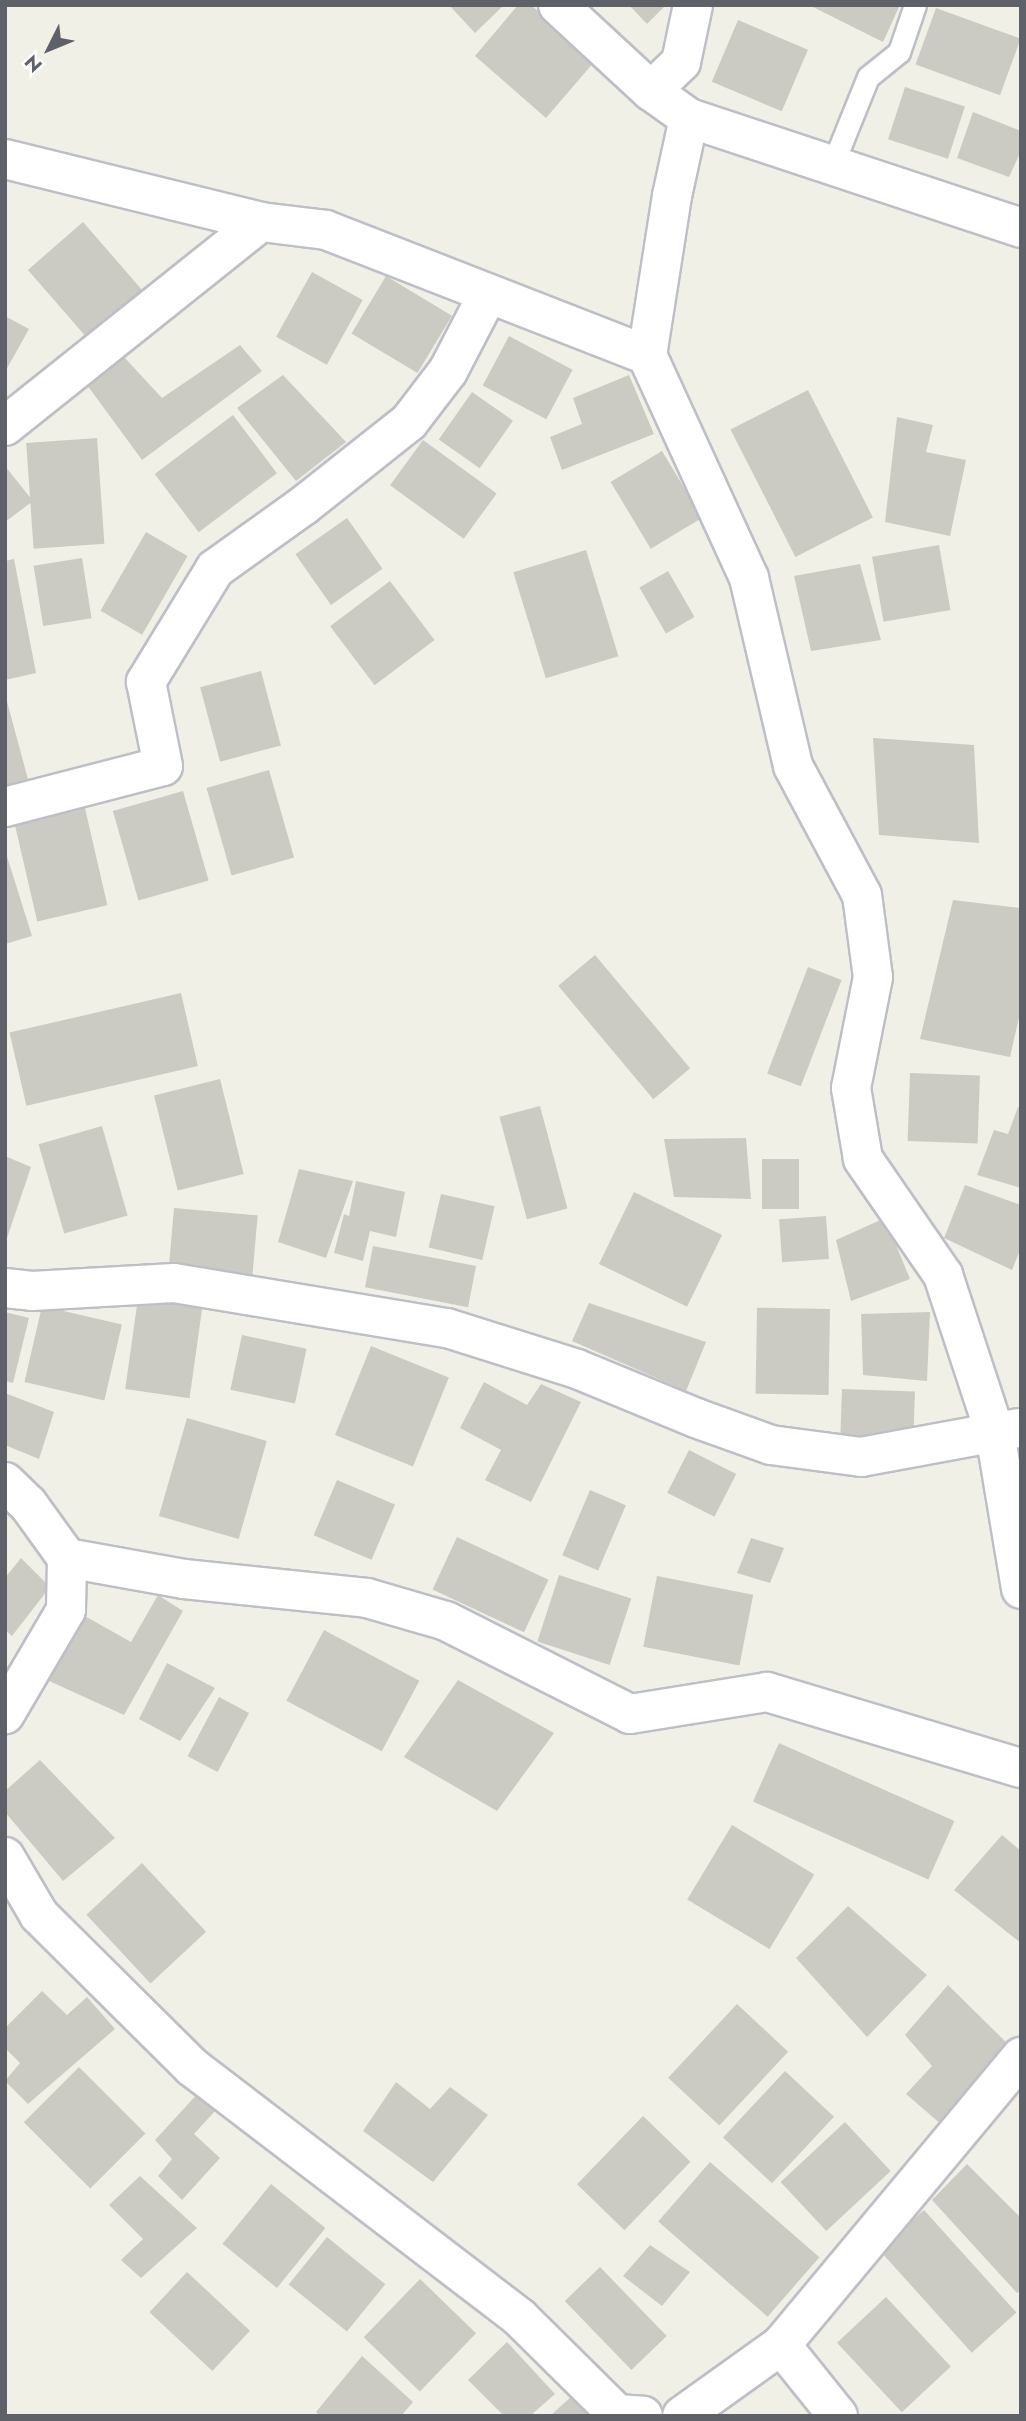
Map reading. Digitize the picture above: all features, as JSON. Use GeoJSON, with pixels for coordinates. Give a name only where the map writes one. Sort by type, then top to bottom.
{"type":"FeatureCollection","features":[{"type":"Feature","properties":{"kind":"street"},"geometry":{"type":"LineString","coordinates":[[558,5],[651,91],[689,118],[1021,228]]}},
{"type":"Feature","properties":{"kind":"street"},"geometry":{"type":"LineString","coordinates":[[651,91],[681,62],[693,5]]}},
{"type":"Feature","properties":{"kind":"street"},"geometry":{"type":"LineString","coordinates":[[689,118],[672,196],[649,338],[749,578],[793,765],[862,895],[873,976],[851,1088],[863,1159],[943,1275],[1008,1430],[1021,1588]]}},
{"type":"Feature","properties":{"kind":"street"},"geometry":{"type":"LineString","coordinates":[[5,159],[261,222],[326,230],[488,294],[649,338]]}},
{"type":"Feature","properties":{"kind":"street"},"geometry":{"type":"LineString","coordinates":[[5,426],[261,222]]}},
{"type":"Feature","properties":{"kind":"street"},"geometry":{"type":"LineString","coordinates":[[5,807],[163,766],[146,682],[215,569],[303,506],[409,422],[448,371],[488,294]]}},
{"type":"Feature","properties":{"kind":"street"},"geometry":{"type":"LineString","coordinates":[[5,1288],[32,1291],[174,1283],[447,1328],[578,1369],[696,1418],[771,1445],[861,1457],[1008,1430]]}},
{"type":"Feature","properties":{"kind":"street"},"geometry":{"type":"LineString","coordinates":[[5,1482],[28,1504],[67,1558],[66,1610],[5,1714]]}},
{"type":"Feature","properties":{"kind":"street"},"geometry":{"type":"LineString","coordinates":[[67,1558],[184,1579],[367,1598],[446,1621],[630,1714],[767,1692],[1021,1768]]}},
{"type":"Feature","properties":{"kind":"street"},"geometry":{"type":"LineString","coordinates":[[5,1857],[39,1915],[192,2067],[519,2317],[617,2414],[643,2416]]}},
{"type":"Feature","properties":{"kind":"street"},"geometry":{"type":"LineString","coordinates":[[682,2416],[781,2345],[1021,2056]]}},
{"type":"Feature","properties":{"kind":"street"},"geometry":{"type":"LineString","coordinates":[[781,2345],[838,2416]]}},
{"type":"Feature","properties":{"kind":"lane"},"geometry":{"type":"LineString","coordinates":[[832,166],[868,77],[899,52],[915,5]]}},
{"type":"Feature","properties":{"kind":"building"},"geometry":{"type":"Polygon","coordinates":[[[449,5],[504,5],[475,33],[449,5]]]}},
{"type":"Feature","properties":{"kind":"building"},"geometry":{"type":"Polygon","coordinates":[[[518,5],[531,5],[595,61],[546,118],[475,56],[518,5]]]}},
{"type":"Feature","properties":{"kind":"building"},"geometry":{"type":"Polygon","coordinates":[[[629,5],[666,5],[647,24],[629,5]]]}},
{"type":"Feature","properties":{"kind":"building"},"geometry":{"type":"Polygon","coordinates":[[[809,5],[900,5],[883,42],[809,5]]]}},
{"type":"Feature","properties":{"kind":"building"},"geometry":{"type":"Polygon","coordinates":[[[936,8],[1021,39],[1000,95],[915,64],[936,8]]]}},
{"type":"Feature","properties":{"kind":"building"},"geometry":{"type":"Polygon","coordinates":[[[738,20],[808,50],[782,111],[712,82],[738,20]]]}},
{"type":"Feature","properties":{"kind":"building"},"geometry":{"type":"Polygon","coordinates":[[[905,87],[965,106],[948,159],[888,139],[905,87]]]}},
{"type":"Feature","properties":{"kind":"building"},"geometry":{"type":"Polygon","coordinates":[[[973,112],[1021,131],[1021,151],[1009,177],[957,158],[973,112]]]}},
{"type":"Feature","properties":{"kind":"building"},"geometry":{"type":"Polygon","coordinates":[[[83,222],[142,290],[87,338],[28,270],[83,222]]]}},
{"type":"Feature","properties":{"kind":"building"},"geometry":{"type":"Polygon","coordinates":[[[312,272],[363,300],[327,365],[276,337],[312,272]]]}},
{"type":"Feature","properties":{"kind":"building"},"geometry":{"type":"Polygon","coordinates":[[[386,276],[452,316],[417,373],[351,333],[386,276]]]}},
{"type":"Feature","properties":{"kind":"building"},"geometry":{"type":"Polygon","coordinates":[[[5,316],[29,329],[5,372],[5,316]]]}},
{"type":"Feature","properties":{"kind":"building"},"geometry":{"type":"Polygon","coordinates":[[[509,336],[573,370],[546,419],[483,385],[509,336]]]}},
{"type":"Feature","properties":{"kind":"building"},"geometry":{"type":"Polygon","coordinates":[[[240,345],[262,371],[142,460],[87,385],[124,357],[162,398],[240,345]]]}},
{"type":"Feature","properties":{"kind":"building"},"geometry":{"type":"Polygon","coordinates":[[[283,375],[346,442],[296,481],[237,408],[283,375]]]}},
{"type":"Feature","properties":{"kind":"building"},"geometry":{"type":"Polygon","coordinates":[[[629,375],[654,434],[562,470],[550,437],[582,424],[573,398],[629,375]]]}},
{"type":"Feature","properties":{"kind":"building"},"geometry":{"type":"Polygon","coordinates":[[[808,390],[873,517],[795,557],[730,429],[808,390]]]}},
{"type":"Feature","properties":{"kind":"building"},"geometry":{"type":"Polygon","coordinates":[[[472,392],[513,421],[480,468],[439,440],[472,392]]]}},
{"type":"Feature","properties":{"kind":"building"},"geometry":{"type":"Polygon","coordinates":[[[233,415],[277,473],[199,532],[155,474],[233,415]]]}},
{"type":"Feature","properties":{"kind":"building"},"geometry":{"type":"Polygon","coordinates":[[[897,417],[933,425],[926,452],[966,460],[950,536],[885,522],[897,417]]]}},
{"type":"Feature","properties":{"kind":"building"},"geometry":{"type":"Polygon","coordinates":[[[97,438],[104,544],[34,549],[26,443],[97,438]]]}},
{"type":"Feature","properties":{"kind":"building"},"geometry":{"type":"Polygon","coordinates":[[[423,440],[497,493],[464,539],[390,485],[423,440]]]}},
{"type":"Feature","properties":{"kind":"building"},"geometry":{"type":"Polygon","coordinates":[[[662,451],[702,518],[651,549],[611,482],[662,451]]]}},
{"type":"Feature","properties":{"kind":"building"},"geometry":{"type":"Polygon","coordinates":[[[5,466],[33,501],[5,522],[5,466]]]}},
{"type":"Feature","properties":{"kind":"building"},"geometry":{"type":"Polygon","coordinates":[[[347,518],[383,569],[331,605],[295,554],[347,518]]]}},
{"type":"Feature","properties":{"kind":"building"},"geometry":{"type":"Polygon","coordinates":[[[146,532],[188,556],[142,635],[100,611],[146,532]]]}},
{"type":"Feature","properties":{"kind":"building"},"geometry":{"type":"Polygon","coordinates":[[[939,545],[950,610],[883,622],[872,557],[939,545]]]}},
{"type":"Feature","properties":{"kind":"building"},"geometry":{"type":"Polygon","coordinates":[[[586,550],[618,656],[546,678],[513,572],[586,550]]]}},
{"type":"Feature","properties":{"kind":"building"},"geometry":{"type":"Polygon","coordinates":[[[82,558],[92,618],[43,626],[34,566],[82,558]]]}},
{"type":"Feature","properties":{"kind":"building"},"geometry":{"type":"Polygon","coordinates":[[[14,559],[36,673],[5,680],[5,561],[14,559]]]}},
{"type":"Feature","properties":{"kind":"building"},"geometry":{"type":"Polygon","coordinates":[[[860,564],[881,640],[811,651],[794,576],[860,564]]]}},
{"type":"Feature","properties":{"kind":"building"},"geometry":{"type":"Polygon","coordinates":[[[668,571],[694,617],[666,633],[639,588],[668,571]]]}},
{"type":"Feature","properties":{"kind":"building"},"geometry":{"type":"Polygon","coordinates":[[[390,581],[435,640],[375,685],[330,626],[390,581]]]}},
{"type":"Feature","properties":{"kind":"building"},"geometry":{"type":"Polygon","coordinates":[[[261,671],[281,745],[220,762],[200,687],[261,671]]]}},
{"type":"Feature","properties":{"kind":"building"},"geometry":{"type":"Polygon","coordinates":[[[5,694],[29,783],[5,788],[5,694]]]}},
{"type":"Feature","properties":{"kind":"building"},"geometry":{"type":"Polygon","coordinates":[[[873,738],[974,745],[979,843],[879,835],[873,738]]]}},
{"type":"Feature","properties":{"kind":"building"},"geometry":{"type":"Polygon","coordinates":[[[269,770],[294,857],[232,875],[207,788],[269,770]]]}},
{"type":"Feature","properties":{"kind":"building"},"geometry":{"type":"Polygon","coordinates":[[[183,791],[209,880],[138,901],[113,811],[183,791]]]}},
{"type":"Feature","properties":{"kind":"building"},"geometry":{"type":"Polygon","coordinates":[[[84,804],[107,905],[37,922],[14,820],[84,804]]]}},
{"type":"Feature","properties":{"kind":"building"},"geometry":{"type":"Polygon","coordinates":[[[5,850],[32,936],[5,944],[5,850]]]}},
{"type":"Feature","properties":{"kind":"building"},"geometry":{"type":"Polygon","coordinates":[[[953,900],[1021,908],[1021,1009],[1010,1057],[920,1039],[953,900]]]}},
{"type":"Feature","properties":{"kind":"building"},"geometry":{"type":"Polygon","coordinates":[[[595,955],[690,1068],[653,1099],[558,986],[595,955]]]}},
{"type":"Feature","properties":{"kind":"building"},"geometry":{"type":"Polygon","coordinates":[[[808,967],[842,980],[801,1086],[767,1073],[808,967]]]}},
{"type":"Feature","properties":{"kind":"building"},"geometry":{"type":"Polygon","coordinates":[[[181,993],[198,1066],[26,1106],[10,1033],[181,993]]]}},
{"type":"Feature","properties":{"kind":"building"},"geometry":{"type":"Polygon","coordinates":[[[910,1073],[980,1075],[978,1143],[908,1141],[910,1073]]]}},
{"type":"Feature","properties":{"kind":"building"},"geometry":{"type":"Polygon","coordinates":[[[220,1079],[244,1174],[178,1191],[154,1095],[220,1079]]]}},
{"type":"Feature","properties":{"kind":"building"},"geometry":{"type":"Polygon","coordinates":[[[540,1106],[567,1208],[527,1219],[499,1117],[540,1106]]]}},
{"type":"Feature","properties":{"kind":"building"},"geometry":{"type":"Polygon","coordinates":[[[1018,1107],[1021,1108],[1021,1188],[977,1175],[994,1130],[1008,1134],[1018,1107]]]}},
{"type":"Feature","properties":{"kind":"building"},"geometry":{"type":"Polygon","coordinates":[[[102,1126],[128,1215],[64,1234],[39,1144],[102,1126]]]}},
{"type":"Feature","properties":{"kind":"building"},"geometry":{"type":"Polygon","coordinates":[[[746,1138],[751,1199],[674,1197],[664,1139],[746,1138]]]}},
{"type":"Feature","properties":{"kind":"building"},"geometry":{"type":"Polygon","coordinates":[[[5,1156],[31,1167],[6,1241],[5,1241],[5,1156]]]}},
{"type":"Feature","properties":{"kind":"building"},"geometry":{"type":"Polygon","coordinates":[[[762,1159],[799,1159],[799,1209],[762,1209],[762,1159]]]}},
{"type":"Feature","properties":{"kind":"building"},"geometry":{"type":"Polygon","coordinates":[[[299,1169],[353,1181],[326,1258],[278,1242],[299,1169]]]}},
{"type":"Feature","properties":{"kind":"building"},"geometry":{"type":"Polygon","coordinates":[[[356,1181],[405,1192],[396,1237],[370,1231],[363,1261],[334,1253],[344,1214],[349,1216],[356,1181]]]}},
{"type":"Feature","properties":{"kind":"building"},"geometry":{"type":"Polygon","coordinates":[[[965,1185],[1021,1205],[1021,1248],[1012,1270],[944,1238],[965,1185]]]}},
{"type":"Feature","properties":{"kind":"building"},"geometry":{"type":"Polygon","coordinates":[[[634,1192],[722,1235],[687,1307],[599,1264],[634,1192]]]}},
{"type":"Feature","properties":{"kind":"building"},"geometry":{"type":"Polygon","coordinates":[[[441,1194],[495,1206],[482,1260],[429,1248],[441,1194]]]}},
{"type":"Feature","properties":{"kind":"building"},"geometry":{"type":"Polygon","coordinates":[[[174,1208],[258,1215],[252,1275],[169,1268],[174,1208]]]}},
{"type":"Feature","properties":{"kind":"building"},"geometry":{"type":"Polygon","coordinates":[[[826,1216],[829,1259],[782,1262],[779,1219],[826,1216]]]}},
{"type":"Feature","properties":{"kind":"building"},"geometry":{"type":"Polygon","coordinates":[[[885,1218],[910,1279],[851,1301],[836,1240],[885,1218]]]}},
{"type":"Feature","properties":{"kind":"building"},"geometry":{"type":"Polygon","coordinates":[[[373,1246],[476,1266],[468,1307],[365,1287],[373,1246]]]}},
{"type":"Feature","properties":{"kind":"building"},"geometry":{"type":"Polygon","coordinates":[[[138,1298],[202,1307],[190,1398],[125,1389],[138,1298]]]}},
{"type":"Feature","properties":{"kind":"building"},"geometry":{"type":"Polygon","coordinates":[[[589,1303],[706,1342],[686,1391],[572,1341],[589,1303]]]}},
{"type":"Feature","properties":{"kind":"building"},"geometry":{"type":"Polygon","coordinates":[[[42,1306],[122,1324],[104,1400],[24,1382],[42,1306]]]}},
{"type":"Feature","properties":{"kind":"building"},"geometry":{"type":"Polygon","coordinates":[[[757,1308],[830,1309],[828,1395],[756,1394],[757,1308]]]}},
{"type":"Feature","properties":{"kind":"building"},"geometry":{"type":"Polygon","coordinates":[[[5,1312],[29,1318],[13,1383],[5,1381],[5,1312]]]}},
{"type":"Feature","properties":{"kind":"building"},"geometry":{"type":"Polygon","coordinates":[[[930,1312],[927,1381],[863,1375],[861,1314],[930,1312]]]}},
{"type":"Feature","properties":{"kind":"building"},"geometry":{"type":"Polygon","coordinates":[[[242,1335],[307,1349],[295,1403],[230,1390],[242,1335]]]}},
{"type":"Feature","properties":{"kind":"building"},"geometry":{"type":"Polygon","coordinates":[[[371,1346],[449,1377],[413,1466],[335,1435],[371,1346]]]}},
{"type":"Feature","properties":{"kind":"building"},"geometry":{"type":"Polygon","coordinates":[[[484,1382],[527,1405],[541,1384],[581,1402],[531,1502],[485,1480],[501,1450],[460,1428],[484,1382]]]}},
{"type":"Feature","properties":{"kind":"building"},"geometry":{"type":"Polygon","coordinates":[[[842,1389],[915,1392],[913,1440],[840,1437],[842,1389]]]}},
{"type":"Feature","properties":{"kind":"building"},"geometry":{"type":"Polygon","coordinates":[[[5,1393],[54,1412],[39,1459],[5,1445],[5,1393]]]}},
{"type":"Feature","properties":{"kind":"building"},"geometry":{"type":"Polygon","coordinates":[[[187,1418],[267,1441],[239,1539],[159,1516],[187,1418]]]}},
{"type":"Feature","properties":{"kind":"building"},"geometry":{"type":"Polygon","coordinates":[[[689,1450],[736,1474],[714,1517],[667,1493],[689,1450]]]}},
{"type":"Feature","properties":{"kind":"building"},"geometry":{"type":"Polygon","coordinates":[[[337,1480],[395,1505],[372,1560],[314,1535],[337,1480]]]}},
{"type":"Feature","properties":{"kind":"building"},"geometry":{"type":"Polygon","coordinates":[[[590,1490],[626,1505],[598,1571],[562,1555],[590,1490]]]}},
{"type":"Feature","properties":{"kind":"building"},"geometry":{"type":"Polygon","coordinates":[[[457,1537],[549,1580],[524,1632],[432,1590],[457,1537]]]}},
{"type":"Feature","properties":{"kind":"building"},"geometry":{"type":"Polygon","coordinates":[[[751,1538],[784,1548],[770,1583],[737,1573],[751,1538]]]}},
{"type":"Feature","properties":{"kind":"building"},"geometry":{"type":"Polygon","coordinates":[[[21,1558],[50,1587],[12,1636],[5,1630],[5,1578],[21,1558]]]}},
{"type":"Feature","properties":{"kind":"building"},"geometry":{"type":"Polygon","coordinates":[[[559,1575],[631,1598],[610,1665],[537,1642],[559,1575]]]}},
{"type":"Feature","properties":{"kind":"building"},"geometry":{"type":"Polygon","coordinates":[[[657,1576],[753,1595],[739,1665],[643,1647],[657,1576]]]}},
{"type":"Feature","properties":{"kind":"building"},"geometry":{"type":"Polygon","coordinates":[[[158,1595],[183,1611],[124,1715],[47,1680],[83,1615],[131,1642],[158,1595]]]}},
{"type":"Feature","properties":{"kind":"building"},"geometry":{"type":"Polygon","coordinates":[[[324,1630],[419,1681],[382,1751],[286,1701],[324,1630]]]}},
{"type":"Feature","properties":{"kind":"building"},"geometry":{"type":"Polygon","coordinates":[[[167,1663],[215,1688],[180,1741],[139,1719],[167,1663]]]}},
{"type":"Feature","properties":{"kind":"building"},"geometry":{"type":"Polygon","coordinates":[[[458,1680],[554,1733],[497,1811],[404,1757],[458,1680]]]}},
{"type":"Feature","properties":{"kind":"building"},"geometry":{"type":"Polygon","coordinates":[[[219,1697],[249,1713],[218,1772],[188,1756],[219,1697]]]}},
{"type":"Feature","properties":{"kind":"building"},"geometry":{"type":"Polygon","coordinates":[[[779,1743],[954,1821],[928,1880],[753,1801],[779,1743]]]}},
{"type":"Feature","properties":{"kind":"building"},"geometry":{"type":"Polygon","coordinates":[[[40,1760],[115,1838],[63,1881],[5,1812],[5,1791],[40,1760]]]}},
{"type":"Feature","properties":{"kind":"building"},"geometry":{"type":"Polygon","coordinates":[[[732,1825],[814,1874],[769,1949],[687,1900],[732,1825]]]}},
{"type":"Feature","properties":{"kind":"building"},"geometry":{"type":"Polygon","coordinates":[[[1002,1835],[1021,1851],[1021,1943],[954,1890],[1002,1835]]]}},
{"type":"Feature","properties":{"kind":"building"},"geometry":{"type":"Polygon","coordinates":[[[142,1863],[206,1932],[151,1984],[86,1915],[142,1863]]]}},
{"type":"Feature","properties":{"kind":"building"},"geometry":{"type":"Polygon","coordinates":[[[848,1906],[927,1975],[867,2037],[796,1958],[848,1906]]]}},
{"type":"Feature","properties":{"kind":"building"},"geometry":{"type":"Polygon","coordinates":[[[948,1985],[1012,2048],[942,2125],[906,2094],[932,2066],[905,2035],[948,1985]]]}},
{"type":"Feature","properties":{"kind":"building"},"geometry":{"type":"Polygon","coordinates":[[[42,1991],[67,2015],[87,1997],[115,2029],[28,2104],[5,2081],[20,2063],[5,2048],[5,2028],[42,1991]]]}},
{"type":"Feature","properties":{"kind":"building"},"geometry":{"type":"Polygon","coordinates":[[[737,2004],[788,2052],[719,2126],[668,2078],[737,2004]]]}},
{"type":"Feature","properties":{"kind":"building"},"geometry":{"type":"Polygon","coordinates":[[[79,2067],[145,2133],[90,2189],[24,2122],[79,2067]]]}},
{"type":"Feature","properties":{"kind":"building"},"geometry":{"type":"Polygon","coordinates":[[[785,2071],[834,2117],[772,2183],[723,2138],[785,2071]]]}},
{"type":"Feature","properties":{"kind":"building"},"geometry":{"type":"Polygon","coordinates":[[[396,2082],[430,2109],[450,2087],[488,2115],[433,2182],[363,2131],[396,2082]]]}},
{"type":"Feature","properties":{"kind":"building"},"geometry":{"type":"Polygon","coordinates":[[[201,2090],[216,2110],[194,2134],[220,2158],[182,2200],[158,2176],[172,2159],[155,2140],[201,2090]]]}},
{"type":"Feature","properties":{"kind":"building"},"geometry":{"type":"Polygon","coordinates":[[[643,2116],[690,2162],[624,2230],[577,2184],[643,2116]]]}},
{"type":"Feature","properties":{"kind":"building"},"geometry":{"type":"Polygon","coordinates":[[[845,2122],[891,2171],[826,2231],[781,2182],[845,2122]]]}},
{"type":"Feature","properties":{"kind":"building"},"geometry":{"type":"Polygon","coordinates":[[[710,2162],[819,2257],[768,2317],[658,2222],[710,2162]]]}},
{"type":"Feature","properties":{"kind":"building"},"geometry":{"type":"Polygon","coordinates":[[[967,2164],[1021,2218],[1021,2290],[1017,2293],[932,2200],[967,2164]]]}},
{"type":"Feature","properties":{"kind":"building"},"geometry":{"type":"Polygon","coordinates":[[[140,2176],[197,2228],[141,2278],[121,2260],[143,2239],[109,2205],[140,2176]]]}},
{"type":"Feature","properties":{"kind":"building"},"geometry":{"type":"Polygon","coordinates":[[[271,2184],[325,2228],[277,2288],[223,2244],[271,2184]]]}},
{"type":"Feature","properties":{"kind":"building"},"geometry":{"type":"Polygon","coordinates":[[[924,2210],[1016,2313],[972,2353],[879,2250],[924,2210]]]}},
{"type":"Feature","properties":{"kind":"building"},"geometry":{"type":"Polygon","coordinates":[[[327,2237],[385,2284],[347,2332],[289,2284],[327,2237]]]}},
{"type":"Feature","properties":{"kind":"building"},"geometry":{"type":"Polygon","coordinates":[[[650,2245],[690,2272],[662,2306],[623,2276],[650,2245]]]}},
{"type":"Feature","properties":{"kind":"building"},"geometry":{"type":"Polygon","coordinates":[[[600,2267],[667,2336],[631,2370],[565,2301],[600,2267]]]}},
{"type":"Feature","properties":{"kind":"building"},"geometry":{"type":"Polygon","coordinates":[[[187,2272],[250,2331],[212,2371],[149,2312],[187,2272]]]}},
{"type":"Feature","properties":{"kind":"building"},"geometry":{"type":"Polygon","coordinates":[[[420,2279],[476,2333],[420,2391],[364,2337],[420,2279]]]}},
{"type":"Feature","properties":{"kind":"building"},"geometry":{"type":"Polygon","coordinates":[[[886,2297],[951,2366],[902,2412],[837,2343],[886,2297]]]}},
{"type":"Feature","properties":{"kind":"building"},"geometry":{"type":"Polygon","coordinates":[[[507,2342],[555,2394],[530,2416],[504,2416],[468,2380],[507,2342]]]}},
{"type":"Feature","properties":{"kind":"building"},"geometry":{"type":"Polygon","coordinates":[[[362,2356],[413,2402],[401,2416],[320,2416],[316,2412],[362,2356]]]}},
{"type":"Feature","properties":{"kind":"building"},"geometry":{"type":"Polygon","coordinates":[[[572,2396],[590,2416],[550,2416],[572,2396]]]}}]}
